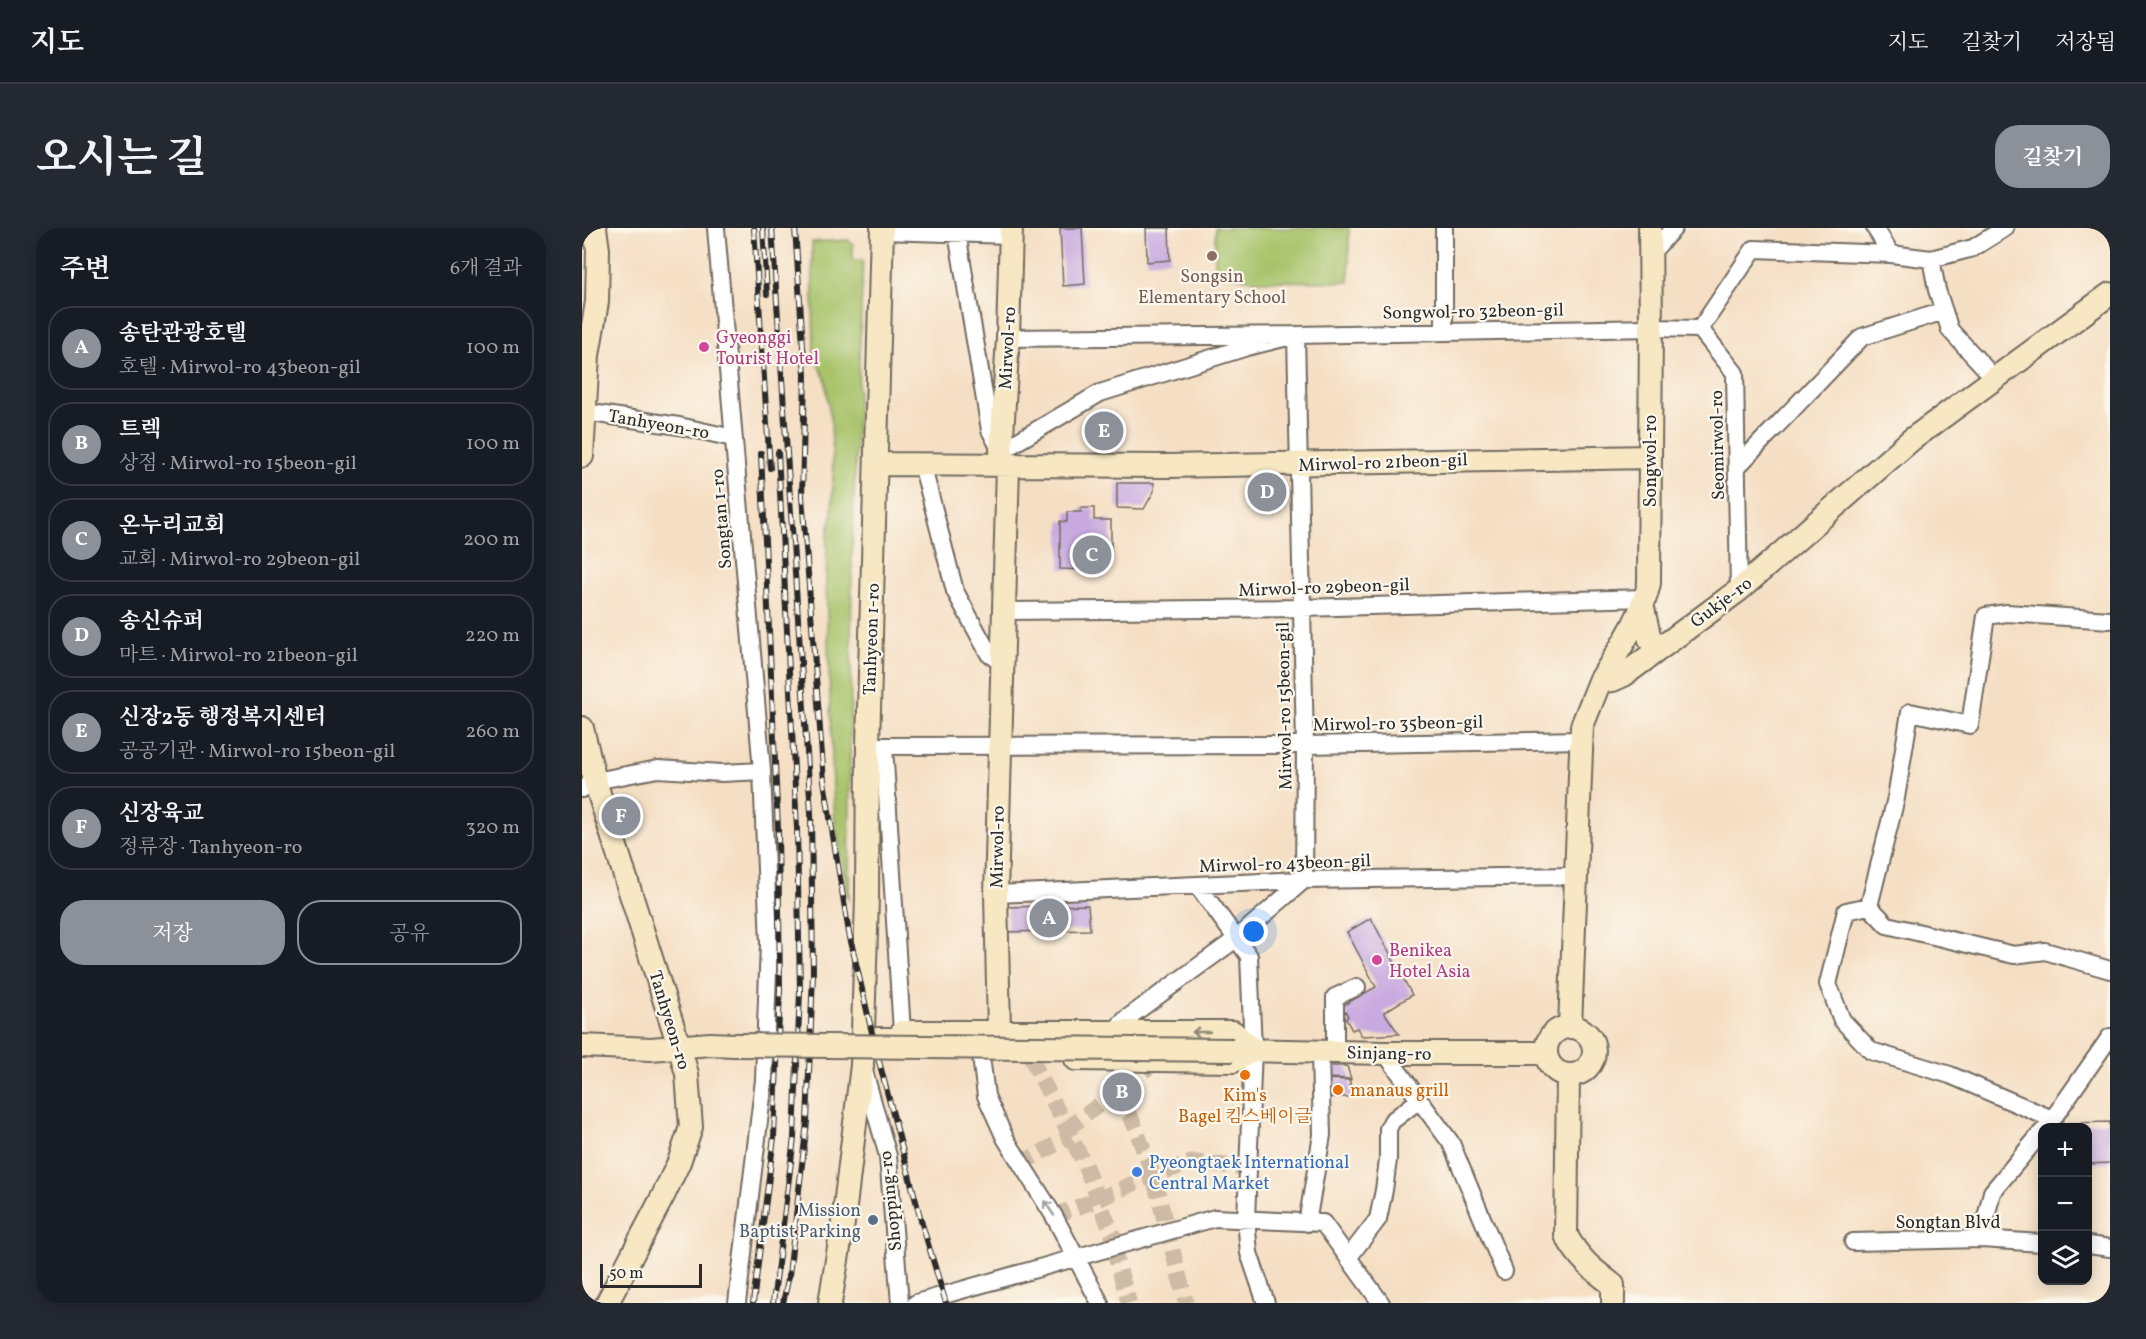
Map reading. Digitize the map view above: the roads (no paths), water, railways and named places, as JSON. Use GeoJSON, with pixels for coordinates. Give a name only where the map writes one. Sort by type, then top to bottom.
{"type":"FeatureCollection","features":[{"type":"Feature","properties":{"kind":"street","name":"Tanhyeon-ro"},"geometry":{"type":"LineString","coordinates":[[582,456],[588,355],[597,302],[598,250],[595,228]]}},
{"type":"Feature","properties":{"kind":"street","name":"Songtan 1-ro"},"geometry":{"type":"LineString","coordinates":[[716,228],[762,771],[769,944],[763,1091],[737,1303]]}},
{"type":"Feature","properties":{"kind":"street"},"geometry":{"type":"LineString","coordinates":[[1444,228],[1444,331]]}},
{"type":"Feature","properties":{"kind":"street","name":"Songwol-ro"},"geometry":{"type":"LineString","coordinates":[[1600,681],[1626,638],[1643,601],[1649,573],[1650,228]]}},
{"type":"Feature","properties":{"kind":"street"},"geometry":{"type":"LineString","coordinates":[[1650,254],[1674,228]]}},
{"type":"Feature","properties":{"kind":"street"},"geometry":{"type":"LineString","coordinates":[[1875,228],[1891,254]]}},
{"type":"Feature","properties":{"kind":"street"},"geometry":{"type":"LineString","coordinates":[[1700,330],[1754,249],[1891,254],[1931,259],[1973,248],[2005,228]]}},
{"type":"Feature","properties":{"kind":"street"},"geometry":{"type":"LineString","coordinates":[[882,229],[1011,231]]}},
{"type":"Feature","properties":{"kind":"street","name":"Tanhyeon 1-ro"},"geometry":{"type":"LineString","coordinates":[[863,1051],[876,746],[876,464],[882,229]]}},
{"type":"Feature","properties":{"kind":"street"},"geometry":{"type":"LineString","coordinates":[[955,230],[990,430],[1005,458]]}},
{"type":"Feature","properties":{"kind":"street","name":"Mirwol-ro"},"geometry":{"type":"LineString","coordinates":[[999,1031],[996,894],[1011,231]]}},
{"type":"Feature","properties":{"kind":"street"},"geometry":{"type":"LineString","coordinates":[[1931,259],[1937,290],[1950,330],[1995,379]]}},
{"type":"Feature","properties":{"kind":"street","name":"Gukje-ro"},"geometry":{"type":"LineString","coordinates":[[1600,681],[1620,678],[1739,590],[1911,440],[2110,294]]}},
{"type":"Feature","properties":{"kind":"street"},"geometry":{"type":"LineString","coordinates":[[1737,467],[1862,337],[1944,311]]}},
{"type":"Feature","properties":{"kind":"street","name":"Songwol-ro 32beon-gil"},"geometry":{"type":"LineString","coordinates":[[1296,335],[1651,328],[1700,330]]}},
{"type":"Feature","properties":{"kind":"street","name":"Seomirwol-ro"},"geometry":{"type":"LineString","coordinates":[[1700,330],[1736,373],[1739,590]]}},
{"type":"Feature","properties":{"kind":"street"},"geometry":{"type":"LineString","coordinates":[[876,464],[922,464],[1005,458],[1101,393],[1247,347],[1296,335]]}},
{"type":"Feature","properties":{"kind":"street"},"geometry":{"type":"LineString","coordinates":[[1008,338],[1296,335]]}},
{"type":"Feature","properties":{"kind":"street","name":"Mirwol-ro 15beon-gil"},"geometry":{"type":"LineString","coordinates":[[1296,335],[1305,745],[1304,880]]}},
{"type":"Feature","properties":{"kind":"street","name":"Tanhyeon-ro"},"geometry":{"type":"LineString","coordinates":[[585,412],[679,426],[733,438]]}},
{"type":"Feature","properties":{"kind":"street","name":"Mirwol-ro 21beon-gil"},"geometry":{"type":"LineString","coordinates":[[1005,458],[1299,465],[1471,459],[1650,457]]}},
{"type":"Feature","properties":{"kind":"street"},"geometry":{"type":"LineString","coordinates":[[922,464],[955,591],[989,654],[1002,663]]}},
{"type":"Feature","properties":{"kind":"street"},"geometry":{"type":"LineString","coordinates":[[1643,601],[1650,640],[1663,646]]}},
{"type":"Feature","properties":{"kind":"street","name":"Mirwol-ro 29beon-gil"},"geometry":{"type":"LineString","coordinates":[[1004,612],[1643,601]]}},
{"type":"Feature","properties":{"kind":"street"},"geometry":{"type":"LineString","coordinates":[[1869,906],[1896,798],[1910,712],[1970,725],[1986,616],[2007,613],[2110,620]]}},
{"type":"Feature","properties":{"kind":"street"},"geometry":{"type":"LineString","coordinates":[[1570,1027],[1582,740],[1585,717],[1600,681]]}},
{"type":"Feature","properties":{"kind":"street","name":"Tanhyeon-ro"},"geometry":{"type":"LineString","coordinates":[[582,728],[589,785],[687,1074],[691,1127],[679,1162],[663,1196],[607,1303]]}},
{"type":"Feature","properties":{"kind":"street","name":"Mirwol-ro 35beon-gil"},"geometry":{"type":"LineString","coordinates":[[876,746],[1305,745],[1582,740]]}},
{"type":"Feature","properties":{"kind":"street"},"geometry":{"type":"LineString","coordinates":[[863,1051],[903,1039],[876,746]]}},
{"type":"Feature","properties":{"kind":"street"},"geometry":{"type":"LineString","coordinates":[[589,785],[658,769],[722,773],[762,771]]}},
{"type":"Feature","properties":{"kind":"street","name":"Mirwol-ro 43beon-gil"},"geometry":{"type":"LineString","coordinates":[[996,894],[1304,880],[1575,876]]}},
{"type":"Feature","properties":{"kind":"street"},"geometry":{"type":"LineString","coordinates":[[1113,1032],[1126,1019],[1236,939],[1304,880]]}},
{"type":"Feature","properties":{"kind":"street"},"geometry":{"type":"LineString","coordinates":[[1198,886],[1249,956],[1243,1050],[1246,1219],[1249,1253],[1266,1303]]}},
{"type":"Feature","properties":{"kind":"street"},"geometry":{"type":"LineString","coordinates":[[1869,906],[1887,926],[2013,955],[2045,951],[2110,970]]}},
{"type":"Feature","properties":{"kind":"street"},"geometry":{"type":"LineString","coordinates":[[1869,906],[1846,911],[1836,945],[1828,984],[1842,1020],[1871,1051],[1950,1075],[2041,1123]]}},
{"type":"Feature","properties":{"kind":"street"},"geometry":{"type":"LineString","coordinates":[[1307,1223],[1322,1136],[1327,1052],[1335,998],[1357,987]]}},
{"type":"Feature","properties":{"kind":"street"},"geometry":{"type":"LineString","coordinates":[[1570,1027],[1587,1034],[1594,1052],[1586,1069],[1574,1075],[1555,1070],[1545,1053],[1552,1034],[1570,1027]]}},
{"type":"Feature","properties":{"kind":"street"},"geometry":{"type":"LineString","coordinates":[[902,1032],[1233,1032],[1243,1050]]}},
{"type":"Feature","properties":{"kind":"street"},"geometry":{"type":"LineString","coordinates":[[2049,1123],[2110,1037]]}},
{"type":"Feature","properties":{"kind":"street"},"geometry":{"type":"LineString","coordinates":[[582,1046],[651,1049],[679,1046]]}},
{"type":"Feature","properties":{"kind":"street","name":"Sinjang-ro"},"geometry":{"type":"LineString","coordinates":[[679,1046],[1545,1053]]}},
{"type":"Feature","properties":{"kind":"street"},"geometry":{"type":"LineString","coordinates":[[863,1051],[904,1050],[915,1055],[1234,1061],[1243,1050]]}},
{"type":"Feature","properties":{"kind":"street","name":"Shopping-ro"},"geometry":{"type":"LineString","coordinates":[[830,1303],[843,1222],[863,1051]]}},
{"type":"Feature","properties":{"kind":"street","name":"Shopping-ro"},"geometry":{"type":"LineString","coordinates":[[863,1051],[888,1156],[900,1303]]}},
{"type":"Feature","properties":{"kind":"street"},"geometry":{"type":"LineString","coordinates":[[1385,1053],[1451,1143],[1504,1271]]}},
{"type":"Feature","properties":{"kind":"street"},"geometry":{"type":"LineString","coordinates":[[981,1056],[986,1096],[1005,1138],[1078,1258],[1100,1303]]}},
{"type":"Feature","properties":{"kind":"street"},"geometry":{"type":"LineString","coordinates":[[1568,1075],[1566,1235],[1587,1265],[1613,1285],[1613,1303]]}},
{"type":"Feature","properties":{"kind":"street"},"geometry":{"type":"LineString","coordinates":[[1348,1258],[1378,1219],[1388,1160],[1389,1129],[1392,1121],[1419,1100]]}},
{"type":"Feature","properties":{"kind":"street"},"geometry":{"type":"LineString","coordinates":[[1980,1239],[1992,1192],[2038,1137]]}},
{"type":"Feature","properties":{"kind":"street"},"geometry":{"type":"LineString","coordinates":[[916,1303],[971,1296],[1078,1258],[1215,1218],[1323,1223],[1381,1303]]}},
{"type":"Feature","properties":{"kind":"street","name":"Songtan Blvd"},"geometry":{"type":"LineString","coordinates":[[1853,1242],[1980,1239],[2038,1243]]}},
{"type":"Feature","properties":{"kind":"street"},"geometry":{"type":"LineString","coordinates":[[2092,1246],[2110,1248]]}},
{"type":"Feature","properties":{"kind":"tunnel"},"geometry":{"type":"LineString","coordinates":[[1031,1058],[1084,1163],[1117,1246]]}},
{"type":"Feature","properties":{"kind":"tunnel"},"geometry":{"type":"LineString","coordinates":[[1067,1129],[1157,1061]]}},
{"type":"Feature","properties":{"kind":"tunnel"},"geometry":{"type":"LineString","coordinates":[[1113,1095],[1132,1119],[1153,1175],[1186,1303]]}},
{"type":"Feature","properties":{"kind":"tunnel"},"geometry":{"type":"LineString","coordinates":[[1020,1164],[1071,1136]]}},
{"type":"Feature","properties":{"kind":"tunnel"},"geometry":{"type":"LineString","coordinates":[[1054,1216],[1153,1175],[1193,1162],[1248,1168]]}},
{"type":"Feature","properties":{"kind":"tunnel"},"geometry":{"type":"LineString","coordinates":[[1113,1248],[1129,1303]]}},
{"type":"Feature","properties":{"kind":"railway"},"geometry":{"type":"LineString","coordinates":[[754,228],[770,468]]}},
{"type":"Feature","properties":{"kind":"railway"},"geometry":{"type":"LineString","coordinates":[[763,228],[767,294]]}},
{"type":"Feature","properties":{"kind":"railway"},"geometry":{"type":"LineString","coordinates":[[772,228],[811,813],[813,974],[807,1122],[789,1275],[783,1303]]}},
{"type":"Feature","properties":{"kind":"railway"},"geometry":{"type":"LineString","coordinates":[[795,228],[805,375],[802,496],[824,781],[849,933],[876,1050],[922,1224],[946,1303]]}},
{"type":"Feature","properties":{"kind":"railway"},"geometry":{"type":"LineString","coordinates":[[773,1303],[794,1138],[800,991],[797,829],[778,452]]}},
{"type":"Feature","properties":{"kind":"railway"},"geometry":{"type":"LineString","coordinates":[[753,1303],[774,1137],[780,990],[778,829],[761,453]]}},
{"type":"Feature","properties":{"kind":"place","name":"Songsin Elementary School"},"geometry":{"type":"Point","coordinates":[1212,256]}},
{"type":"Feature","properties":{"kind":"place","name":"Gyeonggi Tourist Hotel"},"geometry":{"type":"Point","coordinates":[704,347]}},
{"type":"Feature","properties":{"kind":"place","name":"신장2동 행정복지센터"},"geometry":{"type":"Point","coordinates":[1104,431]}},
{"type":"Feature","properties":{"kind":"place","name":"송신슈퍼"},"geometry":{"type":"Point","coordinates":[1267,492]}},
{"type":"Feature","properties":{"kind":"place","name":"온누리교회"},"geometry":{"type":"Point","coordinates":[1092,555]}},
{"type":"Feature","properties":{"kind":"place","name":"신장육교"},"geometry":{"type":"Point","coordinates":[621,816]}},
{"type":"Feature","properties":{"kind":"place","name":"송탄관광호텔"},"geometry":{"type":"Point","coordinates":[1049,918]}},
{"type":"Feature","properties":{"kind":"place","name":"Benikea Hotel Asia"},"geometry":{"type":"Point","coordinates":[1377,960]}},
{"type":"Feature","properties":{"kind":"place","name":"Kim's Bagel 킴스베이글"},"geometry":{"type":"Point","coordinates":[1245,1075]}},
{"type":"Feature","properties":{"kind":"place","name":"manaus grill"},"geometry":{"type":"Point","coordinates":[1338,1090]}},
{"type":"Feature","properties":{"kind":"place","name":"트렉"},"geometry":{"type":"Point","coordinates":[1122,1092]}},
{"type":"Feature","properties":{"kind":"place","name":"Pyeongtaek International Central Market"},"geometry":{"type":"Point","coordinates":[1137,1172]}},
{"type":"Feature","properties":{"kind":"place","name":"Mission Baptist Parking"},"geometry":{"type":"Point","coordinates":[873,1220]}}]}
